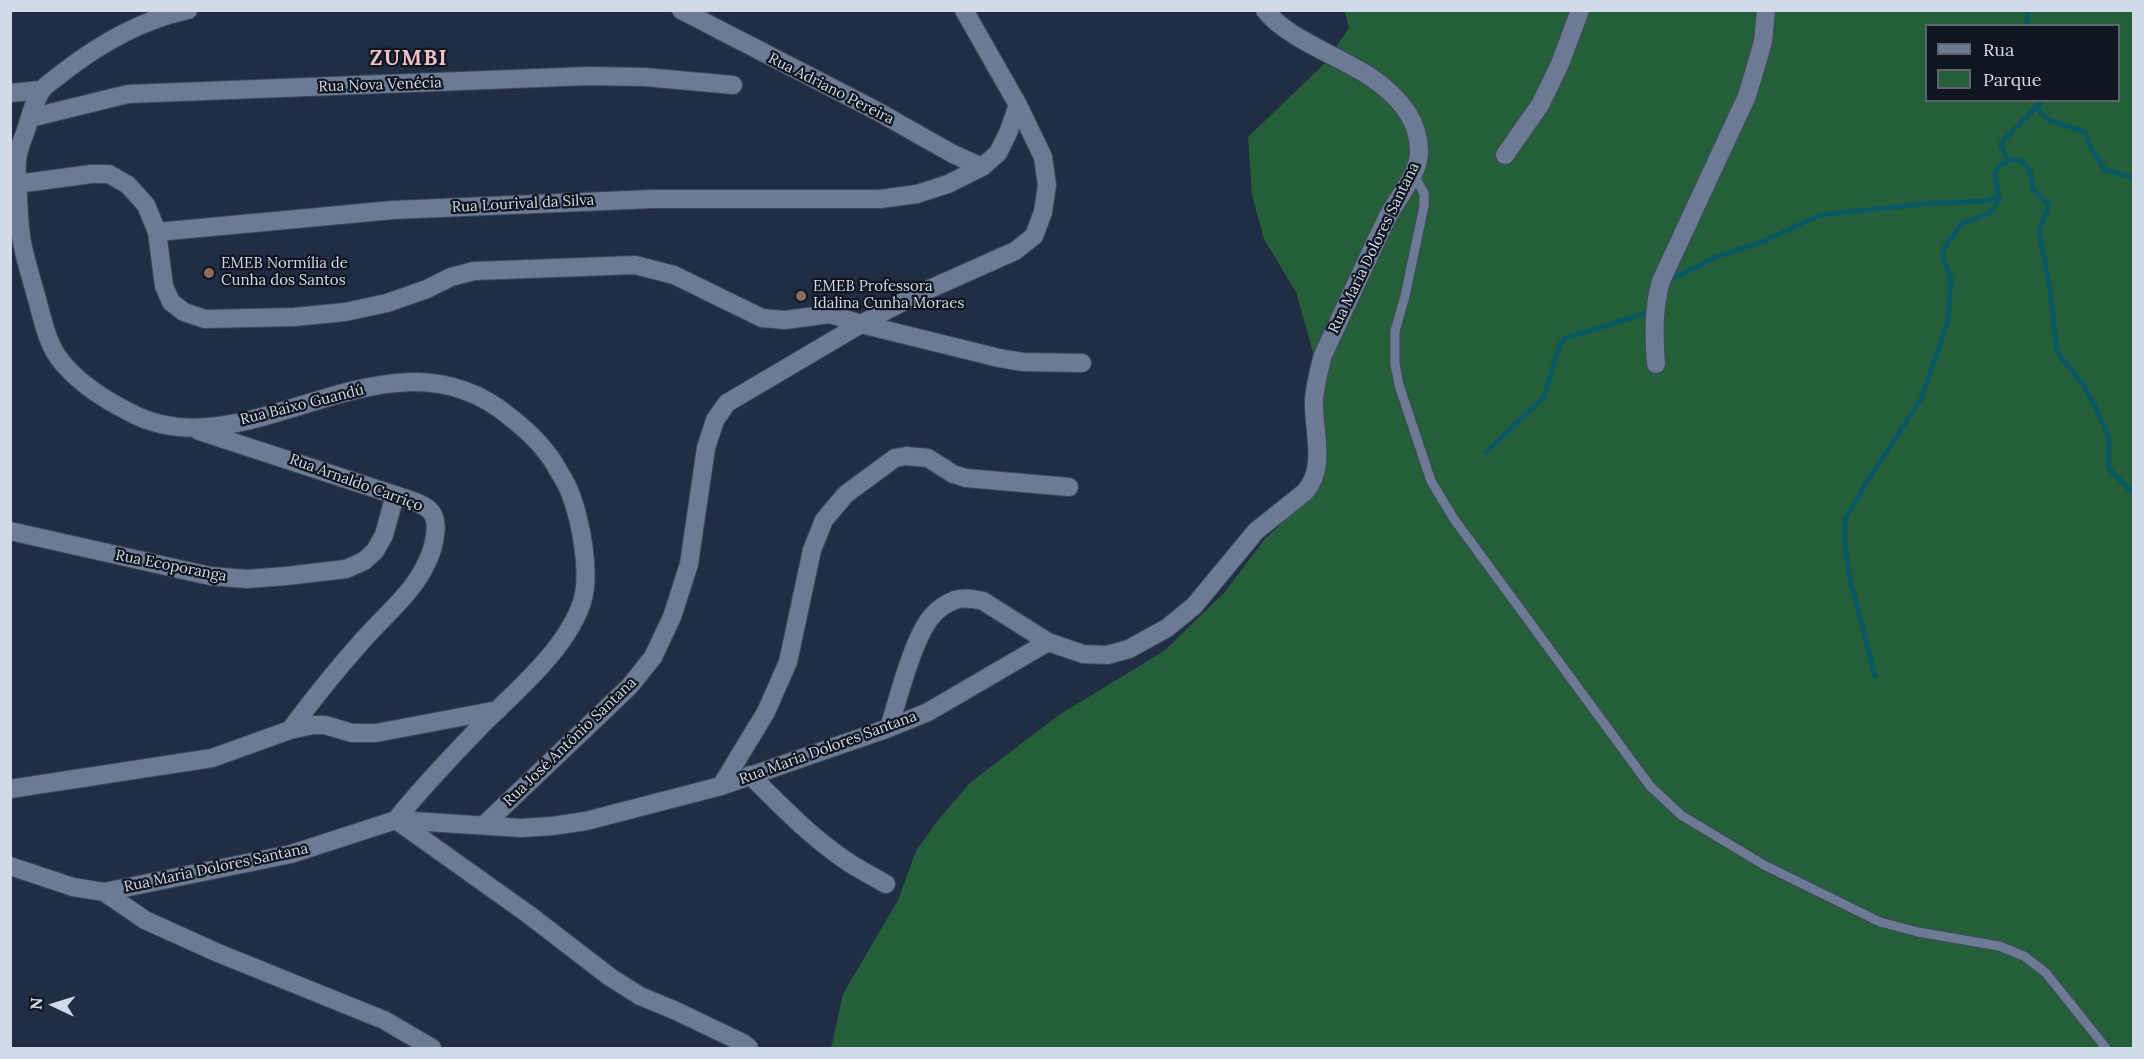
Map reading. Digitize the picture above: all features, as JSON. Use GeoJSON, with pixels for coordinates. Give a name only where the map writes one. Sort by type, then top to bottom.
{"type":"FeatureCollection","features":[{"type":"Feature","properties":{"kind":"street","name":"Rua Baixo Guandú"},"geometry":{"type":"LineString","coordinates":[[188,10],[139,25],[111,39],[72,65],[41,90],[30,118],[18,156],[17,184],[22,245],[48,336],[56,354],[69,371],[87,387],[136,416],[156,423],[194,429],[246,420],[363,388],[394,383],[430,382],[464,389],[494,402],[528,431],[554,462],[571,495],[584,550],[586,572],[583,598],[573,623],[533,676],[434,776],[396,820]]}},
{"type":"Feature","properties":{"kind":"street","name":"Rua Adriano Pereira"},"geometry":{"type":"LineString","coordinates":[[681,10],[875,110],[953,154],[982,167]]}},
{"type":"Feature","properties":{"kind":"street","name":"Rua José Antônio Santana"},"geometry":{"type":"LineString","coordinates":[[484,825],[630,686],[653,657],[672,617],[689,564],[706,448],[715,420],[727,403],[861,324],[914,296],[1015,251],[1034,236],[1044,212],[1047,185],[1043,157],[964,10]]}},
{"type":"Feature","properties":{"kind":"street","name":"Rua Maria Dolores Santana"},"geometry":{"type":"LineString","coordinates":[[10,866],[73,887],[104,892],[291,854],[396,820],[521,828],[586,821],[721,786],[889,728],[928,712],[1048,642],[1083,654],[1107,655],[1129,649],[1167,628],[1194,606],[1256,531],[1312,484],[1318,461],[1314,400],[1316,380],[1323,355],[1388,215],[1413,172],[1419,155],[1418,137],[1411,116],[1396,99],[1370,77],[1281,28],[1265,10]]}},
{"type":"Feature","properties":{"kind":"street"},"geometry":{"type":"LineString","coordinates":[[1506,155],[1540,105],[1560,64],[1580,10]]}},
{"type":"Feature","properties":{"kind":"street"},"geometry":{"type":"LineString","coordinates":[[1656,364],[1654,320],[1661,281],[1747,96],[1763,42],[1767,10]]}},
{"type":"Feature","properties":{"kind":"street","name":"Rua Nova Venécia"},"geometry":{"type":"LineString","coordinates":[[30,118],[128,94],[589,76],[636,77],[733,85]]}},
{"type":"Feature","properties":{"kind":"street"},"geometry":{"type":"LineString","coordinates":[[10,93],[41,90]]}},
{"type":"Feature","properties":{"kind":"street","name":"Rua Lourival da Silva"},"geometry":{"type":"LineString","coordinates":[[157,232],[393,210],[653,199],[880,199],[917,194],[948,184],[982,167],[998,153],[1008,134],[1017,105]]}},
{"type":"Feature","properties":{"kind":"street"},"geometry":{"type":"LineString","coordinates":[[17,184],[91,174],[109,174],[128,184],[146,205],[157,232],[164,286],[171,302],[184,312],[206,319],[294,317],[345,312],[387,303],[427,289],[451,277],[474,272],[635,265],[674,275],[762,318],[785,320],[830,314],[861,324],[999,358],[1023,362],[1082,363]]}},
{"type":"Feature","properties":{"kind":"street","name":"Rua Arnaldo Carriço"},"geometry":{"type":"LineString","coordinates":[[194,429],[395,495],[426,507],[433,513],[434,539],[427,562],[415,582],[290,729]]}},
{"type":"Feature","properties":{"kind":"street"},"geometry":{"type":"LineString","coordinates":[[721,786],[778,688],[788,662],[812,550],[824,520],[846,494],[895,458],[906,456],[928,458],[953,474],[966,478],[1069,487]]}},
{"type":"Feature","properties":{"kind":"street","name":"Rua Ecoporanga"},"geometry":{"type":"LineString","coordinates":[[10,531],[210,576],[247,579],[285,576],[346,569],[364,561],[375,551],[384,535],[395,495]]}},
{"type":"Feature","properties":{"kind":"street"},"geometry":{"type":"LineString","coordinates":[[889,728],[922,632],[932,616],[945,605],[970,598],[983,601],[996,607],[1048,642]]}},
{"type":"Feature","properties":{"kind":"street"},"geometry":{"type":"LineString","coordinates":[[10,789],[212,758],[290,729],[319,725],[352,733],[376,734],[498,710]]}},
{"type":"Feature","properties":{"kind":"street"},"geometry":{"type":"LineString","coordinates":[[750,775],[799,824],[823,844],[846,861],[886,884]]}},
{"type":"Feature","properties":{"kind":"street"},"geometry":{"type":"LineString","coordinates":[[396,820],[528,914],[610,977],[640,996],[674,1010],[749,1048]]}},
{"type":"Feature","properties":{"kind":"street"},"geometry":{"type":"LineString","coordinates":[[104,892],[145,920],[218,953],[384,1020],[432,1048]]}},
{"type":"Feature","properties":{"kind":"lane"},"geometry":{"type":"LineString","coordinates":[[1413,172],[1424,193],[1424,206],[1405,296],[1395,331],[1394,348],[1399,385],[1431,481],[1454,519],[1650,786],[1681,815],[1764,866],[1880,922],[1918,932],[1999,946],[2024,956],[2046,973],[2106,1048]]}},
{"type":"Feature","properties":{"kind":"green space"},"geometry":{"type":"Polygon","coordinates":[[[1345,11],[2133,11],[2133,1048],[831,1048],[843,994],[898,900],[916,851],[938,820],[971,782],[1059,715],[1164,651],[1224,593],[1264,540],[1321,486],[1310,400],[1313,352],[1296,292],[1264,239],[1252,195],[1248,137],[1325,63],[1349,28],[1345,11]]]}},
{"type":"Feature","properties":{"kind":"waterway"},"geometry":{"type":"LineString","coordinates":[[2027,10],[2028,24]]}},
{"type":"Feature","properties":{"kind":"waterway"},"geometry":{"type":"LineString","coordinates":[[2008,160],[2000,144],[2041,102]]}},
{"type":"Feature","properties":{"kind":"waterway"},"geometry":{"type":"LineString","coordinates":[[2036,108],[2049,120],[2085,132],[2091,148],[2105,170],[2134,178]]}},
{"type":"Feature","properties":{"kind":"waterway"},"geometry":{"type":"LineString","coordinates":[[1875,676],[1850,579],[1844,536],[1845,519],[1921,399],[1948,321],[1951,279],[1943,258],[1943,250],[1961,224],[1990,213],[1999,200],[1996,169],[2008,160],[2021,160],[2030,171],[2033,189],[2049,205],[2039,230],[2051,295],[2056,347],[2060,356],[2082,383],[2096,408],[2109,438],[2108,465],[2110,470],[2134,494]]}},
{"type":"Feature","properties":{"kind":"waterway"},"geometry":{"type":"LineString","coordinates":[[1668,281],[1716,257],[1764,241],[1820,215],[1921,204],[1986,201],[1998,196]]}},
{"type":"Feature","properties":{"kind":"waterway"},"geometry":{"type":"LineString","coordinates":[[1486,452],[1544,397],[1560,344],[1565,338],[1647,313]]}},
{"type":"Feature","properties":{"kind":"place","name":"EMEB Normília de Cunha dos Santos"},"geometry":{"type":"Point","coordinates":[209,273]}},
{"type":"Feature","properties":{"kind":"place","name":"EMEB Professora Idalina Cunha Moraes"},"geometry":{"type":"Point","coordinates":[801,296]}},
{"type":"Feature","properties":{"kind":"district","name":"ZUMBI"},"geometry":{"type":"Point","coordinates":[409,59]}}]}
